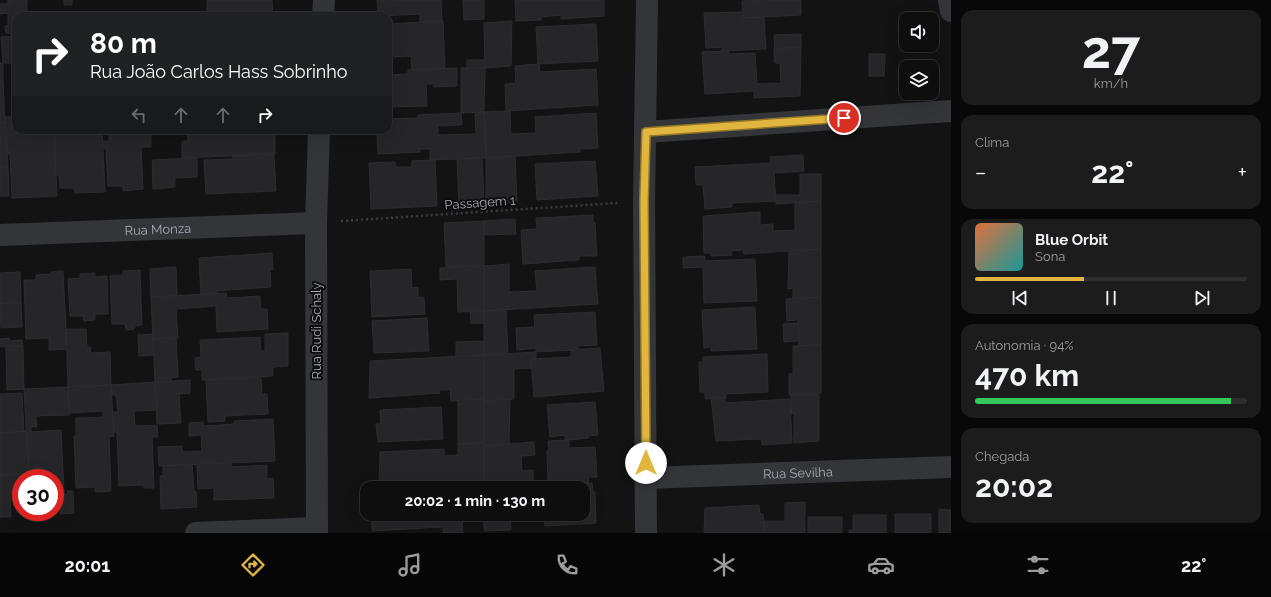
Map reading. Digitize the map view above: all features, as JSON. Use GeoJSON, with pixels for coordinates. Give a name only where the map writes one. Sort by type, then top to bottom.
{"type":"FeatureCollection","features":[{"type":"Feature","properties":{"kind":"street"},"geometry":{"type":"LineString","coordinates":[[323,12],[324,0]]}},
{"type":"Feature","properties":{"kind":"street"},"geometry":{"type":"LineString","coordinates":[[646,533],[644,201],[647,0]]}},
{"type":"Feature","properties":{"kind":"street"},"geometry":{"type":"LineString","coordinates":[[949,0],[951,11]]}},
{"type":"Feature","properties":{"kind":"street"},"geometry":{"type":"LineString","coordinates":[[646,132],[951,111]]}},
{"type":"Feature","properties":{"kind":"street","name":"Rua Rudi Schaly"},"geometry":{"type":"LineString","coordinates":[[317,530],[316,223],[319,134]]}},
{"type":"Feature","properties":{"kind":"street","name":"Rua Monza"},"geometry":{"type":"LineString","coordinates":[[0,235],[316,223]]}},
{"type":"Feature","properties":{"kind":"street","name":"Rua Sevilha"},"geometry":{"type":"LineString","coordinates":[[646,478],[951,467]]}},
{"type":"Feature","properties":{"kind":"street"},"geometry":{"type":"LineString","coordinates":[[196,533],[317,530]]}},
{"type":"Feature","properties":{"kind":"path","name":"Passagem 1"},"geometry":{"type":"LineString","coordinates":[[316,223],[644,201]]}},
{"type":"Feature","properties":{"kind":"building"},"geometry":{"type":"Polygon","coordinates":[[[8,0],[27,0],[27,12],[12,12],[12,34],[6,33],[5,26],[8,25],[8,13],[0,14],[0,4],[8,4],[8,0]]]}},
{"type":"Feature","properties":{"kind":"building"},"geometry":{"type":"Polygon","coordinates":[[[64,0],[72,0],[72,5],[64,5],[64,0]]]}},
{"type":"Feature","properties":{"kind":"building"},"geometry":{"type":"Polygon","coordinates":[[[207,0],[272,0],[273,12],[207,12],[207,0]]]}},
{"type":"Feature","properties":{"kind":"building"},"geometry":{"type":"Polygon","coordinates":[[[377,0],[441,0],[442,21],[420,22],[420,14],[392,15],[392,12],[378,12],[377,0]]]}},
{"type":"Feature","properties":{"kind":"building"},"geometry":{"type":"Polygon","coordinates":[[[463,0],[484,0],[484,19],[464,20],[463,0]]]}},
{"type":"Feature","properties":{"kind":"building"},"geometry":{"type":"Polygon","coordinates":[[[515,0],[604,0],[604,16],[561,19],[561,15],[541,17],[541,20],[516,21],[515,0]]]}},
{"type":"Feature","properties":{"kind":"building"},"geometry":{"type":"Polygon","coordinates":[[[801,0],[801,15],[743,18],[742,1],[801,0]]]}},
{"type":"Feature","properties":{"kind":"building"},"geometry":{"type":"Polygon","coordinates":[[[743,12],[743,18],[764,17],[766,49],[722,51],[722,47],[706,48],[704,13],[743,12]]]}},
{"type":"Feature","properties":{"kind":"building"},"geometry":{"type":"Polygon","coordinates":[[[443,21],[445,68],[412,70],[411,56],[392,57],[392,24],[443,21]]]}},
{"type":"Feature","properties":{"kind":"building"},"geometry":{"type":"Polygon","coordinates":[[[512,21],[511,66],[485,68],[484,23],[512,21]]]}},
{"type":"Feature","properties":{"kind":"building"},"geometry":{"type":"Polygon","coordinates":[[[596,24],[598,61],[538,64],[536,27],[596,24]]]}},
{"type":"Feature","properties":{"kind":"building"},"geometry":{"type":"Polygon","coordinates":[[[801,34],[801,47],[775,49],[774,35],[801,34]]]}},
{"type":"Feature","properties":{"kind":"building"},"geometry":{"type":"Polygon","coordinates":[[[12,36],[12,63],[3,63],[1,37],[12,36]]]}},
{"type":"Feature","properties":{"kind":"building"},"geometry":{"type":"Polygon","coordinates":[[[801,47],[800,96],[754,98],[754,91],[705,94],[702,52],[729,51],[729,54],[755,53],[757,84],[781,83],[780,63],[775,63],[774,49],[801,47]]]}},
{"type":"Feature","properties":{"kind":"building"},"geometry":{"type":"Polygon","coordinates":[[[869,54],[885,54],[884,76],[869,76],[869,54]]]}},
{"type":"Feature","properties":{"kind":"building"},"geometry":{"type":"Polygon","coordinates":[[[467,60],[485,60],[485,68],[467,68],[467,60]]]}},
{"type":"Feature","properties":{"kind":"building"},"geometry":{"type":"Polygon","coordinates":[[[0,63],[3,63],[3,80],[0,80],[0,63]]]}},
{"type":"Feature","properties":{"kind":"building"},"geometry":{"type":"Polygon","coordinates":[[[539,64],[540,72],[596,69],[598,105],[506,111],[505,84],[516,83],[515,66],[539,64]]]}},
{"type":"Feature","properties":{"kind":"building"},"geometry":{"type":"Polygon","coordinates":[[[457,68],[457,86],[434,87],[434,84],[426,84],[427,106],[392,107],[392,75],[408,74],[408,70],[457,68]]]}},
{"type":"Feature","properties":{"kind":"building"},"geometry":{"type":"Polygon","coordinates":[[[461,68],[485,68],[484,112],[461,113],[461,68]]]}},
{"type":"Feature","properties":{"kind":"building"},"geometry":{"type":"Polygon","coordinates":[[[0,80],[3,80],[5,123],[0,123],[0,80]]]}},
{"type":"Feature","properties":{"kind":"building"},"geometry":{"type":"Polygon","coordinates":[[[510,111],[511,134],[536,133],[535,117],[596,113],[598,148],[580,149],[580,152],[486,158],[484,112],[510,111]]]}},
{"type":"Feature","properties":{"kind":"building"},"geometry":{"type":"Polygon","coordinates":[[[484,112],[486,158],[430,160],[430,149],[420,149],[420,152],[378,154],[377,135],[392,134],[392,119],[418,118],[418,115],[461,113],[462,125],[438,126],[438,135],[476,134],[475,113],[484,112]]]}},
{"type":"Feature","properties":{"kind":"building"},"geometry":{"type":"Polygon","coordinates":[[[5,117],[12,117],[12,134],[54,134],[57,196],[12,198],[10,154],[7,154],[5,117]]]}},
{"type":"Feature","properties":{"kind":"building"},"geometry":{"type":"Polygon","coordinates":[[[0,123],[5,123],[8,167],[0,167],[0,123]]]}},
{"type":"Feature","properties":{"kind":"building"},"geometry":{"type":"Polygon","coordinates":[[[54,134],[102,134],[105,192],[75,193],[74,188],[60,188],[59,175],[56,175],[54,134]]]}},
{"type":"Feature","properties":{"kind":"building"},"geometry":{"type":"Polygon","coordinates":[[[151,134],[151,147],[141,147],[143,189],[123,191],[123,186],[108,186],[106,148],[103,148],[103,141],[109,141],[109,135],[151,134]]]}},
{"type":"Feature","properties":{"kind":"building"},"geometry":{"type":"Polygon","coordinates":[[[187,134],[275,134],[275,154],[182,158],[182,141],[188,141],[187,134]]]}},
{"type":"Feature","properties":{"kind":"building"},"geometry":{"type":"Polygon","coordinates":[[[274,154],[276,191],[206,194],[204,160],[233,159],[233,156],[274,154]]]}},
{"type":"Feature","properties":{"kind":"building"},"geometry":{"type":"Polygon","coordinates":[[[803,155],[804,171],[774,173],[776,201],[732,203],[732,207],[705,209],[703,185],[696,185],[695,167],[771,163],[770,157],[803,155]]]}},
{"type":"Feature","properties":{"kind":"building"},"geometry":{"type":"Polygon","coordinates":[[[515,156],[517,202],[486,203],[486,158],[515,156]]]}},
{"type":"Feature","properties":{"kind":"building"},"geometry":{"type":"Polygon","coordinates":[[[197,158],[197,177],[175,178],[175,187],[153,189],[152,160],[197,158]]]}},
{"type":"Feature","properties":{"kind":"building"},"geometry":{"type":"Polygon","coordinates":[[[482,158],[484,204],[459,205],[457,159],[482,158]]]}},
{"type":"Feature","properties":{"kind":"building"},"geometry":{"type":"Polygon","coordinates":[[[435,160],[437,206],[371,209],[369,163],[395,162],[396,167],[412,167],[412,161],[435,160]]]}},
{"type":"Feature","properties":{"kind":"building"},"geometry":{"type":"Polygon","coordinates":[[[595,161],[598,196],[537,200],[535,164],[595,161]]]}},
{"type":"Feature","properties":{"kind":"building"},"geometry":{"type":"Polygon","coordinates":[[[0,167],[8,167],[9,196],[0,196],[0,167]]]}},
{"type":"Feature","properties":{"kind":"building"},"geometry":{"type":"Polygon","coordinates":[[[800,174],[821,174],[821,201],[776,204],[776,195],[800,195],[800,174]]]}},
{"type":"Feature","properties":{"kind":"building"},"geometry":{"type":"Polygon","coordinates":[[[821,201],[821,249],[744,254],[743,250],[731,251],[732,255],[711,256],[711,253],[704,253],[703,216],[760,212],[760,225],[773,224],[773,231],[795,230],[795,203],[821,201]]]}},
{"type":"Feature","properties":{"kind":"building"},"geometry":{"type":"Polygon","coordinates":[[[593,215],[593,223],[595,223],[597,256],[579,256],[579,260],[523,264],[521,230],[537,229],[536,218],[593,215]]]}},
{"type":"Feature","properties":{"kind":"building"},"geometry":{"type":"Polygon","coordinates":[[[515,219],[516,234],[484,235],[484,221],[515,219]]]}},
{"type":"Feature","properties":{"kind":"building"},"geometry":{"type":"Polygon","coordinates":[[[484,221],[484,266],[446,267],[444,223],[484,221]]]}},
{"type":"Feature","properties":{"kind":"building"},"geometry":{"type":"Polygon","coordinates":[[[821,249],[821,297],[793,299],[793,288],[788,289],[789,251],[821,249]]]}},
{"type":"Feature","properties":{"kind":"building"},"geometry":{"type":"Polygon","coordinates":[[[272,253],[273,270],[270,270],[271,287],[216,291],[216,294],[201,295],[199,258],[272,253]]]}},
{"type":"Feature","properties":{"kind":"building"},"geometry":{"type":"Polygon","coordinates":[[[705,256],[705,261],[755,259],[757,301],[704,303],[703,267],[683,268],[683,257],[705,256]]]}},
{"type":"Feature","properties":{"kind":"building"},"geometry":{"type":"Polygon","coordinates":[[[509,264],[509,292],[537,291],[535,271],[595,267],[598,304],[484,311],[484,266],[509,264]]]}},
{"type":"Feature","properties":{"kind":"building"},"geometry":{"type":"Polygon","coordinates":[[[484,266],[484,311],[458,312],[457,279],[440,280],[440,268],[484,266]]]}},
{"type":"Feature","properties":{"kind":"building"},"geometry":{"type":"Polygon","coordinates":[[[176,267],[177,296],[151,297],[150,269],[176,267]]]}},
{"type":"Feature","properties":{"kind":"building"},"geometry":{"type":"Polygon","coordinates":[[[411,269],[412,288],[418,287],[418,297],[424,297],[425,314],[372,317],[370,271],[411,269]]]}},
{"type":"Feature","properties":{"kind":"building"},"geometry":{"type":"Polygon","coordinates":[[[140,270],[142,325],[135,326],[134,329],[126,330],[125,324],[112,324],[110,276],[123,275],[123,271],[140,270]]]}},
{"type":"Feature","properties":{"kind":"building"},"geometry":{"type":"Polygon","coordinates":[[[63,271],[67,349],[49,350],[49,338],[26,339],[24,280],[36,280],[36,275],[51,274],[51,272],[63,271]]]}},
{"type":"Feature","properties":{"kind":"building"},"geometry":{"type":"Polygon","coordinates":[[[20,272],[21,303],[0,304],[0,273],[20,272]]]}},
{"type":"Feature","properties":{"kind":"building"},"geometry":{"type":"Polygon","coordinates":[[[95,273],[95,277],[107,276],[108,314],[95,314],[95,320],[84,321],[83,316],[70,316],[68,279],[80,278],[80,274],[95,273]]]}},
{"type":"Feature","properties":{"kind":"building"},"geometry":{"type":"Polygon","coordinates":[[[226,293],[227,298],[260,296],[261,309],[267,309],[268,329],[217,332],[216,306],[176,309],[178,338],[153,339],[151,297],[226,293]]]}},
{"type":"Feature","properties":{"kind":"building"},"geometry":{"type":"Polygon","coordinates":[[[821,297],[821,345],[799,346],[798,320],[787,321],[786,299],[821,297]]]}},
{"type":"Feature","properties":{"kind":"building"},"geometry":{"type":"Polygon","coordinates":[[[21,303],[22,327],[1,328],[0,304],[21,303]]]}},
{"type":"Feature","properties":{"kind":"building"},"geometry":{"type":"Polygon","coordinates":[[[755,307],[757,349],[711,351],[711,347],[704,348],[702,310],[755,307]]]}},
{"type":"Feature","properties":{"kind":"building"},"geometry":{"type":"Polygon","coordinates":[[[506,310],[508,354],[484,355],[484,311],[506,310]]]}},
{"type":"Feature","properties":{"kind":"building"},"geometry":{"type":"Polygon","coordinates":[[[484,311],[484,323],[471,324],[470,312],[484,311]]]}},
{"type":"Feature","properties":{"kind":"building"},"geometry":{"type":"Polygon","coordinates":[[[595,312],[597,345],[578,346],[578,350],[536,352],[536,348],[517,350],[516,328],[535,327],[534,315],[595,312]]]}},
{"type":"Feature","properties":{"kind":"building"},"geometry":{"type":"Polygon","coordinates":[[[427,318],[429,351],[374,353],[372,321],[427,318]]]}},
{"type":"Feature","properties":{"kind":"building"},"geometry":{"type":"Polygon","coordinates":[[[798,323],[799,341],[784,342],[783,324],[798,323]]]}},
{"type":"Feature","properties":{"kind":"building"},"geometry":{"type":"Polygon","coordinates":[[[66,329],[86,329],[87,347],[91,347],[90,353],[110,352],[111,385],[68,387],[66,329]]]}},
{"type":"Feature","properties":{"kind":"building"},"geometry":{"type":"Polygon","coordinates":[[[288,333],[288,366],[273,367],[273,376],[202,380],[202,370],[196,370],[195,358],[201,357],[200,340],[260,337],[261,351],[265,351],[265,334],[288,333]]]}},
{"type":"Feature","properties":{"kind":"building"},"geometry":{"type":"Polygon","coordinates":[[[153,334],[154,355],[139,356],[138,335],[153,334]]]}},
{"type":"Feature","properties":{"kind":"building"},"geometry":{"type":"Polygon","coordinates":[[[9,338],[10,341],[22,340],[23,346],[0,347],[0,339],[9,338]]]}},
{"type":"Feature","properties":{"kind":"building"},"geometry":{"type":"Polygon","coordinates":[[[176,338],[178,377],[171,378],[171,381],[155,382],[153,339],[176,338]]]}},
{"type":"Feature","properties":{"kind":"building"},"geometry":{"type":"Polygon","coordinates":[[[484,341],[484,355],[456,357],[456,342],[484,341]]]}},
{"type":"Feature","properties":{"kind":"building"},"geometry":{"type":"Polygon","coordinates":[[[821,345],[821,393],[789,395],[789,374],[793,374],[793,346],[821,345]]]}},
{"type":"Feature","properties":{"kind":"building"},"geometry":{"type":"Polygon","coordinates":[[[23,346],[24,389],[7,390],[6,347],[23,346]]]}},
{"type":"Feature","properties":{"kind":"building"},"geometry":{"type":"Polygon","coordinates":[[[600,348],[604,391],[534,397],[531,359],[571,357],[571,350],[600,348]]]}},
{"type":"Feature","properties":{"kind":"building"},"geometry":{"type":"Polygon","coordinates":[[[536,352],[536,359],[531,359],[532,368],[514,369],[514,399],[484,401],[484,355],[536,352]]]}},
{"type":"Feature","properties":{"kind":"building"},"geometry":{"type":"Polygon","coordinates":[[[767,354],[768,392],[726,394],[726,398],[705,399],[705,392],[700,392],[699,362],[703,362],[703,357],[767,354]]]}},
{"type":"Feature","properties":{"kind":"building"},"geometry":{"type":"Polygon","coordinates":[[[484,355],[484,399],[451,401],[450,390],[439,390],[440,393],[369,398],[370,361],[484,355]]]}},
{"type":"Feature","properties":{"kind":"building"},"geometry":{"type":"Polygon","coordinates":[[[261,377],[262,394],[267,394],[268,414],[225,416],[225,421],[208,422],[206,380],[261,377]]]}},
{"type":"Feature","properties":{"kind":"building"},"geometry":{"type":"Polygon","coordinates":[[[190,380],[190,393],[179,394],[181,423],[157,424],[155,382],[190,380]]]}},
{"type":"Feature","properties":{"kind":"building"},"geometry":{"type":"Polygon","coordinates":[[[155,382],[157,410],[134,411],[135,426],[157,425],[158,437],[152,437],[154,488],[144,488],[144,485],[119,486],[117,432],[114,432],[113,412],[118,412],[116,395],[112,395],[111,385],[155,382]]]}},
{"type":"Feature","properties":{"kind":"building"},"geometry":{"type":"Polygon","coordinates":[[[111,385],[114,436],[109,437],[111,491],[95,492],[95,487],[76,488],[74,436],[76,436],[76,418],[103,417],[103,411],[69,413],[68,387],[111,385]]]}},
{"type":"Feature","properties":{"kind":"building"},"geometry":{"type":"Polygon","coordinates":[[[68,387],[69,415],[36,416],[37,427],[31,427],[31,432],[61,430],[63,469],[28,469],[24,389],[68,387]]]}},
{"type":"Feature","properties":{"kind":"building"},"geometry":{"type":"Polygon","coordinates":[[[22,393],[24,431],[0,433],[0,394],[22,393]]]}},
{"type":"Feature","properties":{"kind":"building"},"geometry":{"type":"Polygon","coordinates":[[[819,394],[819,441],[794,443],[794,414],[791,414],[791,395],[819,394]]]}},
{"type":"Feature","properties":{"kind":"building"},"geometry":{"type":"Polygon","coordinates":[[[711,398],[725,398],[725,403],[790,399],[792,443],[762,445],[761,439],[716,441],[711,398]]]}},
{"type":"Feature","properties":{"kind":"building"},"geometry":{"type":"Polygon","coordinates":[[[484,399],[484,443],[458,444],[458,400],[484,399]]]}},
{"type":"Feature","properties":{"kind":"building"},"geometry":{"type":"Polygon","coordinates":[[[510,399],[509,444],[484,446],[484,401],[510,399]]]}},
{"type":"Feature","properties":{"kind":"building"},"geometry":{"type":"Polygon","coordinates":[[[595,402],[598,435],[588,436],[588,438],[569,440],[565,440],[565,435],[550,437],[547,405],[595,402]]]}},
{"type":"Feature","properties":{"kind":"building"},"geometry":{"type":"Polygon","coordinates":[[[441,407],[443,439],[378,442],[376,424],[381,424],[380,410],[441,407]]]}},
{"type":"Feature","properties":{"kind":"building"},"geometry":{"type":"Polygon","coordinates":[[[273,419],[275,461],[159,466],[158,447],[182,446],[182,452],[202,451],[201,435],[189,436],[189,423],[203,422],[203,426],[234,424],[234,421],[273,419]]]}},
{"type":"Feature","properties":{"kind":"building"},"geometry":{"type":"Polygon","coordinates":[[[27,431],[29,469],[12,469],[12,474],[0,475],[0,433],[27,431]]]}},
{"type":"Feature","properties":{"kind":"building"},"geometry":{"type":"Polygon","coordinates":[[[569,440],[569,448],[595,447],[597,477],[588,477],[589,481],[548,481],[548,441],[569,440]]]}},
{"type":"Feature","properties":{"kind":"building"},"geometry":{"type":"Polygon","coordinates":[[[534,442],[535,455],[521,456],[522,471],[533,470],[533,481],[484,481],[484,446],[534,442]]]}},
{"type":"Feature","properties":{"kind":"building"},"geometry":{"type":"Polygon","coordinates":[[[484,443],[484,481],[379,481],[380,452],[444,449],[444,456],[458,455],[458,444],[484,443]]]}},
{"type":"Feature","properties":{"kind":"building"},"geometry":{"type":"Polygon","coordinates":[[[231,463],[232,467],[267,465],[267,479],[273,478],[274,498],[214,500],[214,488],[198,489],[197,464],[231,463]]]}},
{"type":"Feature","properties":{"kind":"building"},"geometry":{"type":"Polygon","coordinates":[[[192,464],[194,492],[196,491],[197,507],[161,509],[160,476],[163,476],[163,466],[192,464]]]}},
{"type":"Feature","properties":{"kind":"building"},"geometry":{"type":"Polygon","coordinates":[[[12,474],[12,494],[10,494],[11,517],[0,517],[0,475],[12,474]]]}},
{"type":"Feature","properties":{"kind":"building"},"geometry":{"type":"Polygon","coordinates":[[[590,483],[592,483],[593,492],[595,492],[596,523],[545,526],[545,521],[590,521],[590,483]]]}},
{"type":"Feature","properties":{"kind":"building"},"geometry":{"type":"Polygon","coordinates":[[[67,491],[73,491],[74,513],[64,514],[64,494],[68,494],[67,491]]]}},
{"type":"Feature","properties":{"kind":"building"},"geometry":{"type":"Polygon","coordinates":[[[805,502],[805,533],[764,533],[764,521],[785,521],[785,503],[805,502]]]}},
{"type":"Feature","properties":{"kind":"building"},"geometry":{"type":"Polygon","coordinates":[[[759,505],[760,514],[763,514],[764,533],[704,533],[705,508],[759,505]]]}},
{"type":"Feature","properties":{"kind":"building"},"geometry":{"type":"Polygon","coordinates":[[[939,509],[951,510],[951,533],[939,533],[939,509]]]}},
{"type":"Feature","properties":{"kind":"building"},"geometry":{"type":"Polygon","coordinates":[[[895,514],[931,514],[931,533],[895,533],[895,514]]]}},
{"type":"Feature","properties":{"kind":"building"},"geometry":{"type":"Polygon","coordinates":[[[853,515],[886,515],[886,533],[849,533],[849,530],[853,530],[853,515]]]}},
{"type":"Feature","properties":{"kind":"building"},"geometry":{"type":"Polygon","coordinates":[[[808,517],[842,517],[842,533],[808,533],[808,517]]]}},
{"type":"Feature","properties":{"kind":"building"},"geometry":{"type":"Polygon","coordinates":[[[372,521],[462,521],[463,533],[443,533],[443,527],[372,531],[372,521]]]}},
{"type":"Feature","properties":{"kind":"building"},"geometry":{"type":"Polygon","coordinates":[[[484,521],[510,521],[511,530],[484,531],[484,521]]]}},
{"type":"Feature","properties":{"kind":"route"},"geometry":{"type":"LineString","coordinates":[[646,463],[644,201],[646,132],[844,118]]}}]}
